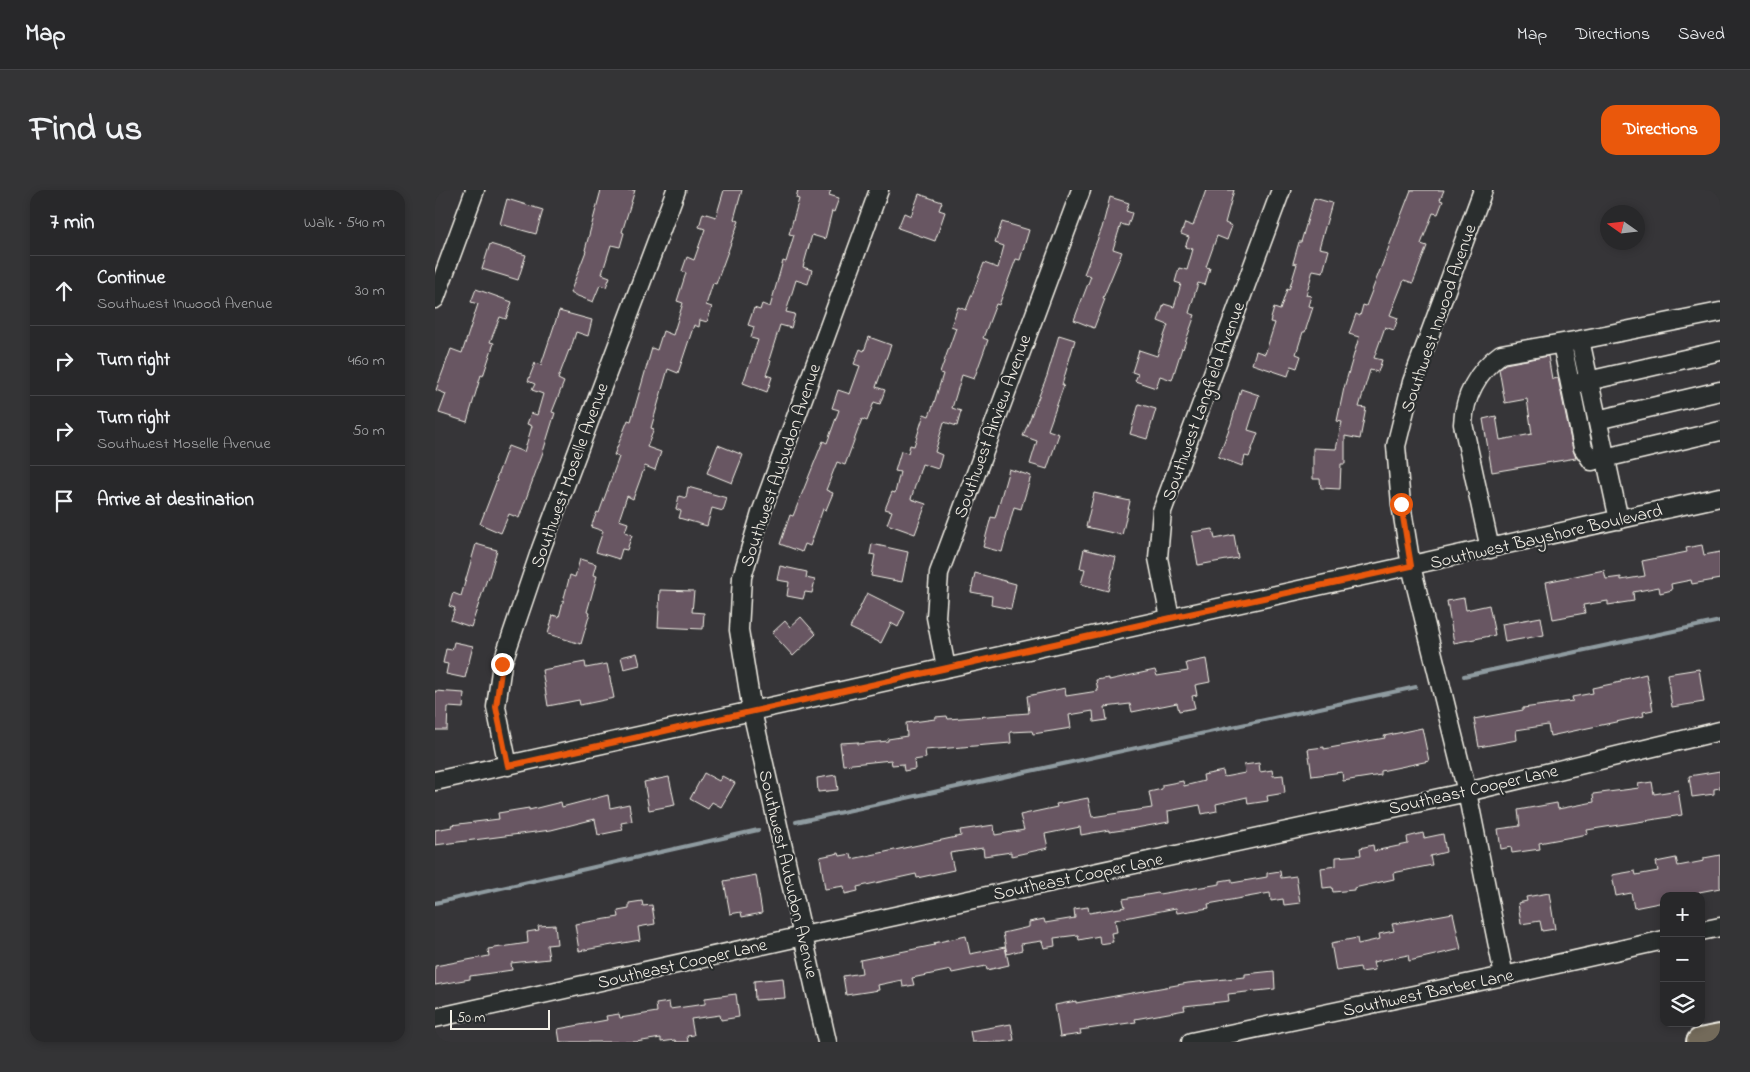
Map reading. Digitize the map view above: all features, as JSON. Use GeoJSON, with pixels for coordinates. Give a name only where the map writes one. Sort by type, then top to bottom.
{"type":"FeatureCollection","features":[{"type":"Feature","properties":{"kind":"highway"},"geometry":{"type":"LineString","coordinates":[[1701,1042],[1720,1038]]}},
{"type":"Feature","properties":{"kind":"street"},"geometry":{"type":"LineString","coordinates":[[435,299],[475,190]]}},
{"type":"Feature","properties":{"kind":"street","name":"Southwest Moselle Avenue"},"geometry":{"type":"LineString","coordinates":[[508,766],[496,707],[502,664],[541,549],[676,190]]}},
{"type":"Feature","properties":{"kind":"street","name":"Southwest Aubudon Avenue"},"geometry":{"type":"LineString","coordinates":[[827,1042],[752,711],[739,630],[742,578],[761,513],[879,190]]}},
{"type":"Feature","properties":{"kind":"street","name":"Southwest Airview Avenue"},"geometry":{"type":"LineString","coordinates":[[946,668],[936,617],[939,573],[1081,190]]}},
{"type":"Feature","properties":{"kind":"street","name":"Southwest Langfield Avenue"},"geometry":{"type":"LineString","coordinates":[[1171,618],[1158,558],[1162,511],[1281,190]]}},
{"type":"Feature","properties":{"kind":"street","name":"Southwest Inwood Avenue"},"geometry":{"type":"LineString","coordinates":[[1483,190],[1412,382],[1396,446],[1401,504],[1411,566],[1467,792],[1504,976]]}},
{"type":"Feature","properties":{"kind":"street"},"geometry":{"type":"LineString","coordinates":[[1489,549],[1463,424],[1463,411],[1469,394],[1490,362],[1501,354],[1562,344],[1720,312]]}},
{"type":"Feature","properties":{"kind":"street"},"geometry":{"type":"LineString","coordinates":[[1580,340],[1619,520]]}},
{"type":"Feature","properties":{"kind":"street"},"geometry":{"type":"LineString","coordinates":[[1562,344],[1583,448],[1591,461],[1720,431]]}},
{"type":"Feature","properties":{"kind":"street"},"geometry":{"type":"LineString","coordinates":[[1570,385],[1720,351]]}},
{"type":"Feature","properties":{"kind":"street"},"geometry":{"type":"LineString","coordinates":[[1597,420],[1720,391]]}},
{"type":"Feature","properties":{"kind":"street","name":"Southwest Bayshore Boulevard"},"geometry":{"type":"LineString","coordinates":[[435,781],[1720,497]]}},
{"type":"Feature","properties":{"kind":"street","name":"Southeast Cooper Lane"},"geometry":{"type":"LineString","coordinates":[[435,1018],[1467,792],[1720,731]]}},
{"type":"Feature","properties":{"kind":"street"},"geometry":{"type":"LineString","coordinates":[[1705,931],[1720,927]]}},
{"type":"Feature","properties":{"kind":"street","name":"Southwest Barber Lane"},"geometry":{"type":"LineString","coordinates":[[1191,1042],[1660,941]]}},
{"type":"Feature","properties":{"kind":"building"},"geometry":{"type":"Polygon","coordinates":[[[601,190],[635,190],[622,232],[624,233],[620,247],[611,245],[602,274],[610,277],[606,287],[600,285],[593,302],[570,293],[586,251],[601,190]]]}},
{"type":"Feature","properties":{"kind":"building"},"geometry":{"type":"Polygon","coordinates":[[[724,190],[742,190],[734,219],[739,221],[716,284],[713,283],[706,305],[712,307],[707,322],[700,320],[699,327],[694,325],[678,373],[668,369],[651,428],[654,429],[647,447],[661,452],[655,470],[645,466],[633,499],[627,496],[619,520],[628,523],[625,532],[632,535],[627,550],[622,549],[619,559],[596,552],[603,531],[591,527],[597,512],[599,513],[619,457],[614,455],[628,420],[631,421],[652,348],[657,350],[663,331],[673,335],[683,303],[677,301],[686,273],[682,271],[687,257],[694,260],[705,229],[699,227],[703,213],[716,217],[724,190]]]}},
{"type":"Feature","properties":{"kind":"building"},"geometry":{"type":"Polygon","coordinates":[[[798,190],[831,190],[829,195],[839,198],[834,212],[832,211],[825,239],[812,235],[803,267],[812,270],[808,284],[796,280],[786,312],[795,314],[791,328],[780,325],[766,375],[772,377],[767,392],[743,383],[758,340],[751,338],[754,327],[748,325],[754,308],[760,310],[762,304],[770,307],[783,261],[786,262],[794,235],[789,234],[799,199],[796,198],[798,190]]]}},
{"type":"Feature","properties":{"kind":"building"},"geometry":{"type":"Polygon","coordinates":[[[1206,190],[1234,190],[1225,223],[1232,226],[1227,240],[1217,236],[1206,267],[1210,268],[1205,285],[1198,283],[1189,313],[1195,315],[1172,380],[1160,376],[1156,388],[1135,381],[1138,374],[1132,372],[1139,350],[1157,356],[1168,325],[1158,321],[1164,304],[1174,307],[1181,284],[1175,282],[1179,268],[1187,270],[1193,249],[1185,247],[1189,237],[1181,234],[1185,223],[1193,226],[1206,190]]]}},
{"type":"Feature","properties":{"kind":"building"},"geometry":{"type":"Polygon","coordinates":[[[1411,190],[1444,190],[1440,200],[1443,201],[1438,214],[1433,213],[1421,244],[1427,246],[1413,283],[1404,280],[1390,315],[1398,318],[1394,330],[1385,327],[1374,358],[1382,360],[1378,372],[1370,370],[1359,407],[1366,408],[1360,439],[1345,436],[1345,464],[1341,464],[1340,489],[1321,488],[1320,479],[1313,479],[1313,448],[1336,449],[1342,422],[1337,421],[1344,388],[1359,337],[1349,334],[1356,314],[1360,316],[1363,305],[1366,306],[1411,190]]]}},
{"type":"Feature","properties":{"kind":"building"},"geometry":{"type":"Polygon","coordinates":[[[919,194],[942,202],[939,210],[945,212],[935,241],[898,228],[904,213],[911,216],[919,194]]]}},
{"type":"Feature","properties":{"kind":"building"},"geometry":{"type":"Polygon","coordinates":[[[1110,197],[1129,203],[1126,211],[1132,213],[1128,226],[1121,224],[1113,249],[1122,252],[1103,298],[1105,299],[1094,328],[1074,320],[1091,276],[1084,274],[1102,228],[1110,197]]]}},
{"type":"Feature","properties":{"kind":"building"},"geometry":{"type":"Polygon","coordinates":[[[1314,198],[1332,203],[1319,248],[1329,250],[1323,272],[1313,270],[1306,295],[1311,296],[1308,306],[1313,307],[1296,354],[1301,356],[1297,368],[1291,366],[1288,376],[1252,364],[1256,351],[1265,354],[1275,323],[1270,322],[1274,308],[1280,310],[1287,289],[1289,290],[1297,264],[1293,263],[1314,198]]]}},
{"type":"Feature","properties":{"kind":"building"},"geometry":{"type":"Polygon","coordinates":[[[507,199],[543,210],[536,234],[500,224],[507,199]]]}},
{"type":"Feature","properties":{"kind":"building"},"geometry":{"type":"Polygon","coordinates":[[[1002,222],[1029,230],[1020,260],[1016,259],[999,305],[996,304],[983,338],[988,340],[974,379],[962,375],[952,408],[961,411],[957,426],[944,422],[935,452],[942,455],[938,469],[922,464],[911,499],[926,504],[915,534],[887,524],[892,511],[885,509],[892,492],[895,493],[900,472],[895,471],[901,451],[908,453],[910,445],[914,446],[924,414],[929,416],[934,403],[943,374],[940,373],[956,328],[951,326],[958,307],[966,310],[984,263],[998,268],[1004,246],[995,243],[1002,222]]]}},
{"type":"Feature","properties":{"kind":"building"},"geometry":{"type":"Polygon","coordinates":[[[490,244],[526,255],[518,280],[482,269],[490,244]]]}},
{"type":"Feature","properties":{"kind":"building"},"geometry":{"type":"Polygon","coordinates":[[[476,289],[512,302],[506,319],[500,317],[490,342],[494,343],[483,376],[481,375],[467,422],[439,413],[446,394],[436,390],[451,349],[462,353],[478,304],[471,302],[476,289]]]}},
{"type":"Feature","properties":{"kind":"building"},"geometry":{"type":"Polygon","coordinates":[[[559,311],[592,320],[588,336],[576,332],[558,379],[564,382],[552,412],[555,413],[519,518],[509,514],[501,533],[480,524],[508,446],[524,452],[532,426],[527,424],[531,413],[537,415],[543,394],[532,390],[535,384],[528,381],[535,363],[541,365],[559,311]]]}},
{"type":"Feature","properties":{"kind":"building"},"geometry":{"type":"Polygon","coordinates":[[[1059,335],[1075,340],[1062,385],[1064,385],[1048,430],[1059,434],[1047,469],[1030,464],[1037,441],[1023,436],[1047,376],[1059,335]]]}},
{"type":"Feature","properties":{"kind":"building"},"geometry":{"type":"Polygon","coordinates":[[[869,337],[891,345],[876,387],[885,390],[880,404],[874,402],[867,421],[862,419],[845,465],[837,462],[826,490],[833,493],[826,510],[823,509],[810,546],[805,544],[802,552],[780,544],[790,515],[793,516],[823,441],[827,443],[839,410],[832,408],[838,390],[850,394],[860,366],[854,364],[860,349],[864,351],[869,337]]]}},
{"type":"Feature","properties":{"kind":"building"},"geometry":{"type":"Polygon","coordinates":[[[1548,356],[1552,379],[1558,378],[1576,458],[1492,472],[1483,419],[1496,416],[1500,440],[1532,434],[1527,399],[1505,403],[1499,369],[1505,364],[1548,356]]]}},
{"type":"Feature","properties":{"kind":"building"},"geometry":{"type":"Polygon","coordinates":[[[1241,389],[1259,395],[1248,430],[1258,433],[1249,457],[1245,456],[1242,466],[1218,457],[1231,424],[1241,389]]]}},
{"type":"Feature","properties":{"kind":"building"},"geometry":{"type":"Polygon","coordinates":[[[1139,404],[1156,409],[1147,439],[1130,434],[1139,404]]]}},
{"type":"Feature","properties":{"kind":"building"},"geometry":{"type":"Polygon","coordinates":[[[718,445],[743,455],[732,483],[707,473],[718,445]]]}},
{"type":"Feature","properties":{"kind":"building"},"geometry":{"type":"Polygon","coordinates":[[[1009,469],[1031,476],[1021,509],[1014,507],[1002,552],[983,547],[991,517],[995,518],[1009,469]]]}},
{"type":"Feature","properties":{"kind":"building"},"geometry":{"type":"Polygon","coordinates":[[[688,487],[727,498],[723,511],[712,508],[707,526],[679,518],[681,511],[676,509],[679,496],[686,498],[688,487]]]}},
{"type":"Feature","properties":{"kind":"building"},"geometry":{"type":"Polygon","coordinates":[[[1094,493],[1130,501],[1122,535],[1086,527],[1094,493]]]}},
{"type":"Feature","properties":{"kind":"building"},"geometry":{"type":"Polygon","coordinates":[[[1213,529],[1215,539],[1234,535],[1238,558],[1198,565],[1192,532],[1213,529]]]}},
{"type":"Feature","properties":{"kind":"building"},"geometry":{"type":"Polygon","coordinates":[[[476,544],[497,550],[471,627],[451,620],[455,608],[449,606],[453,593],[461,596],[476,544]]]}},
{"type":"Feature","properties":{"kind":"building"},"geometry":{"type":"Polygon","coordinates":[[[872,544],[908,552],[902,582],[871,576],[875,555],[870,554],[872,544]]]}},
{"type":"Feature","properties":{"kind":"building"},"geometry":{"type":"Polygon","coordinates":[[[1702,545],[1704,555],[1720,552],[1720,579],[1692,584],[1691,580],[1671,584],[1672,590],[1660,593],[1659,587],[1633,592],[1634,601],[1608,605],[1608,601],[1583,605],[1585,613],[1553,619],[1546,582],[1604,570],[1606,579],[1621,577],[1621,580],[1645,576],[1642,561],[1687,552],[1686,548],[1702,545]]]}},
{"type":"Feature","properties":{"kind":"building"},"geometry":{"type":"Polygon","coordinates":[[[1084,549],[1116,557],[1108,591],[1081,584],[1085,569],[1080,568],[1084,549]]]}},
{"type":"Feature","properties":{"kind":"building"},"geometry":{"type":"Polygon","coordinates":[[[580,559],[596,564],[593,575],[597,576],[587,612],[590,613],[581,644],[548,634],[553,615],[559,617],[570,575],[575,577],[580,559]]]}},
{"type":"Feature","properties":{"kind":"building"},"geometry":{"type":"Polygon","coordinates":[[[780,566],[807,572],[806,578],[815,580],[812,593],[805,592],[803,599],[787,596],[789,582],[777,580],[780,566]]]}},
{"type":"Feature","properties":{"kind":"building"},"geometry":{"type":"Polygon","coordinates":[[[975,573],[1016,584],[1011,609],[991,605],[992,596],[971,592],[975,573]]]}},
{"type":"Feature","properties":{"kind":"building"},"geometry":{"type":"Polygon","coordinates":[[[660,590],[694,591],[692,612],[704,613],[703,629],[658,627],[660,590]]]}},
{"type":"Feature","properties":{"kind":"building"},"geometry":{"type":"Polygon","coordinates":[[[867,593],[905,612],[898,627],[891,623],[881,643],[850,628],[867,593]]]}},
{"type":"Feature","properties":{"kind":"building"},"geometry":{"type":"Polygon","coordinates":[[[1464,598],[1466,610],[1489,605],[1495,635],[1454,643],[1447,601],[1464,598]]]}},
{"type":"Feature","properties":{"kind":"building"},"geometry":{"type":"Polygon","coordinates":[[[801,617],[816,634],[793,656],[772,633],[785,621],[790,627],[801,617]]]}},
{"type":"Feature","properties":{"kind":"building"},"geometry":{"type":"Polygon","coordinates":[[[1541,617],[1544,635],[1505,642],[1502,624],[1541,617]]]}},
{"type":"Feature","properties":{"kind":"building"},"geometry":{"type":"Polygon","coordinates":[[[454,642],[473,646],[465,678],[446,674],[448,664],[443,663],[446,649],[452,650],[454,642]]]}},
{"type":"Feature","properties":{"kind":"building"},"geometry":{"type":"Polygon","coordinates":[[[637,653],[640,665],[624,669],[621,657],[637,653]]]}},
{"type":"Feature","properties":{"kind":"building"},"geometry":{"type":"Polygon","coordinates":[[[1206,659],[1210,682],[1195,685],[1197,695],[1192,696],[1195,708],[1179,711],[1177,703],[1132,712],[1130,704],[1105,707],[1107,720],[1094,722],[1093,711],[1069,715],[1071,728],[1033,734],[1032,731],[1010,732],[1011,743],[925,750],[926,758],[914,760],[915,769],[904,771],[903,764],[892,765],[891,760],[843,765],[840,743],[858,742],[858,744],[888,741],[888,739],[907,736],[906,723],[947,716],[948,719],[1029,713],[1027,696],[1065,688],[1066,696],[1098,691],[1096,680],[1109,678],[1109,680],[1155,670],[1157,676],[1188,671],[1186,663],[1206,659]]]}},
{"type":"Feature","properties":{"kind":"building"},"geometry":{"type":"Polygon","coordinates":[[[585,662],[586,668],[607,664],[614,698],[580,705],[579,700],[548,706],[542,670],[585,662]]]}},
{"type":"Feature","properties":{"kind":"building"},"geometry":{"type":"Polygon","coordinates":[[[1699,669],[1704,702],[1672,707],[1667,674],[1699,669]]]}},
{"type":"Feature","properties":{"kind":"building"},"geometry":{"type":"Polygon","coordinates":[[[1646,674],[1653,710],[1643,712],[1644,716],[1550,736],[1548,725],[1516,730],[1517,740],[1479,747],[1474,719],[1523,710],[1523,708],[1573,701],[1572,697],[1593,693],[1592,688],[1646,674]]]}},
{"type":"Feature","properties":{"kind":"building"},"geometry":{"type":"Polygon","coordinates":[[[435,691],[464,693],[463,708],[448,707],[447,730],[435,730],[435,691]]]}},
{"type":"Feature","properties":{"kind":"building"},"geometry":{"type":"Polygon","coordinates":[[[1422,728],[1429,761],[1381,771],[1381,775],[1343,781],[1342,772],[1312,776],[1308,749],[1324,747],[1324,749],[1385,738],[1384,736],[1422,728]]]}},
{"type":"Feature","properties":{"kind":"building"},"geometry":{"type":"Polygon","coordinates":[[[1259,763],[1260,772],[1272,770],[1273,776],[1283,775],[1285,793],[1267,796],[1268,801],[1248,804],[1247,797],[1216,804],[1217,811],[1202,814],[1200,805],[1168,811],[1169,822],[1136,828],[1081,835],[1080,827],[1045,834],[1048,848],[1011,856],[1011,852],[984,856],[983,848],[950,853],[954,870],[917,878],[916,874],[857,887],[858,891],[845,894],[844,886],[825,889],[820,857],[839,853],[840,856],[851,854],[852,859],[961,836],[960,830],[994,825],[995,835],[1024,830],[1020,815],[1057,807],[1056,804],[1088,798],[1092,817],[1152,808],[1149,792],[1162,789],[1162,785],[1183,781],[1184,786],[1204,781],[1203,775],[1223,771],[1224,777],[1245,773],[1244,765],[1259,763]]]}},
{"type":"Feature","properties":{"kind":"building"},"geometry":{"type":"Polygon","coordinates":[[[1720,771],[1720,788],[1714,789],[1714,794],[1692,797],[1689,776],[1720,771]]]}},
{"type":"Feature","properties":{"kind":"building"},"geometry":{"type":"Polygon","coordinates":[[[704,773],[719,781],[722,776],[735,783],[721,807],[712,802],[708,809],[690,799],[704,773]]]}},
{"type":"Feature","properties":{"kind":"building"},"geometry":{"type":"Polygon","coordinates":[[[836,775],[838,790],[818,792],[817,778],[836,775]]]}},
{"type":"Feature","properties":{"kind":"building"},"geometry":{"type":"Polygon","coordinates":[[[669,777],[675,805],[649,810],[644,782],[669,777]]]}},
{"type":"Feature","properties":{"kind":"building"},"geometry":{"type":"Polygon","coordinates":[[[1652,782],[1654,794],[1678,790],[1682,815],[1587,830],[1588,834],[1539,843],[1540,849],[1512,853],[1511,847],[1501,849],[1498,829],[1520,826],[1518,810],[1557,803],[1558,809],[1594,802],[1593,794],[1639,788],[1638,784],[1652,782]]]}},
{"type":"Feature","properties":{"kind":"building"},"geometry":{"type":"Polygon","coordinates":[[[608,795],[610,808],[629,804],[632,821],[621,823],[623,830],[598,835],[595,819],[551,830],[435,845],[435,830],[452,827],[451,825],[499,819],[498,813],[529,808],[529,810],[561,802],[562,807],[608,795]]]}},
{"type":"Feature","properties":{"kind":"building"},"geometry":{"type":"Polygon","coordinates":[[[1423,833],[1424,838],[1443,834],[1446,852],[1430,856],[1432,865],[1393,873],[1394,879],[1354,888],[1354,890],[1333,892],[1332,887],[1323,888],[1321,868],[1336,866],[1336,857],[1361,855],[1360,848],[1373,845],[1374,851],[1408,844],[1407,837],[1423,833]]]}},
{"type":"Feature","properties":{"kind":"building"},"geometry":{"type":"Polygon","coordinates":[[[1720,855],[1720,888],[1699,892],[1660,892],[1660,903],[1634,908],[1631,893],[1616,896],[1612,875],[1635,871],[1636,875],[1658,871],[1656,862],[1676,858],[1678,866],[1704,861],[1704,858],[1720,855]]]}},
{"type":"Feature","properties":{"kind":"building"},"geometry":{"type":"Polygon","coordinates":[[[1280,871],[1281,878],[1296,876],[1300,903],[1284,905],[1283,899],[1271,901],[1270,893],[1208,904],[1209,908],[1177,913],[1176,908],[1115,920],[1117,932],[1111,933],[1113,942],[1100,944],[1099,936],[1079,940],[1078,935],[1054,938],[1055,946],[1044,948],[1042,941],[1021,944],[1022,950],[1007,954],[1003,933],[1029,927],[1029,922],[1044,919],[1045,923],[1075,918],[1074,909],[1088,907],[1089,913],[1125,907],[1123,899],[1220,884],[1220,881],[1232,879],[1232,883],[1267,877],[1267,873],[1280,871]]]}},
{"type":"Feature","properties":{"kind":"building"},"geometry":{"type":"Polygon","coordinates":[[[756,875],[762,913],[742,917],[741,912],[730,914],[724,881],[756,875]]]}},
{"type":"Feature","properties":{"kind":"building"},"geometry":{"type":"Polygon","coordinates":[[[1549,893],[1555,929],[1542,931],[1540,921],[1521,924],[1518,903],[1527,901],[1526,897],[1549,893]]]}},
{"type":"Feature","properties":{"kind":"building"},"geometry":{"type":"Polygon","coordinates":[[[642,901],[643,906],[652,905],[655,924],[638,927],[640,940],[579,951],[575,924],[619,917],[618,911],[629,909],[629,903],[642,901]]]}},
{"type":"Feature","properties":{"kind":"building"},"geometry":{"type":"Polygon","coordinates":[[[1453,913],[1461,949],[1409,961],[1408,955],[1373,962],[1375,970],[1361,972],[1360,967],[1336,971],[1331,943],[1357,938],[1358,944],[1380,939],[1379,934],[1394,931],[1392,924],[1453,913]]]}},
{"type":"Feature","properties":{"kind":"building"},"geometry":{"type":"Polygon","coordinates":[[[555,925],[557,944],[547,945],[549,959],[511,963],[512,970],[470,976],[470,979],[435,985],[435,966],[489,956],[488,949],[528,943],[527,932],[539,930],[538,926],[555,925]]]}},
{"type":"Feature","properties":{"kind":"building"},"geometry":{"type":"Polygon","coordinates":[[[966,936],[970,954],[1005,947],[1009,965],[987,970],[986,966],[952,973],[951,970],[912,978],[914,985],[903,987],[902,980],[878,985],[879,990],[846,995],[843,976],[862,973],[860,960],[935,945],[934,943],[966,936]]]}},
{"type":"Feature","properties":{"kind":"building"},"geometry":{"type":"Polygon","coordinates":[[[1274,971],[1275,989],[1228,994],[1229,1001],[1184,1006],[1185,1010],[1135,1019],[1136,1022],[1080,1030],[1081,1034],[1060,1037],[1055,1005],[1274,971]]]}},
{"type":"Feature","properties":{"kind":"building"},"geometry":{"type":"Polygon","coordinates":[[[783,978],[785,998],[755,1000],[754,981],[783,978]]]}},
{"type":"Feature","properties":{"kind":"building"},"geometry":{"type":"Polygon","coordinates":[[[736,994],[739,1017],[721,1020],[720,1015],[691,1019],[694,1035],[687,1036],[688,1042],[676,1042],[675,1040],[661,1042],[661,1038],[636,1042],[560,1042],[558,1029],[607,1020],[606,1016],[619,1014],[620,1018],[657,1012],[656,1004],[669,1002],[670,1009],[705,1004],[705,998],[736,994]]]}},
{"type":"Feature","properties":{"kind":"building"},"geometry":{"type":"Polygon","coordinates":[[[1011,1024],[1014,1040],[972,1042],[970,1031],[1011,1024]]]}},
{"type":"Feature","properties":{"kind":"waterway"},"geometry":{"type":"LineString","coordinates":[[1464,676],[1720,621]]}},
{"type":"Feature","properties":{"kind":"waterway"},"geometry":{"type":"LineString","coordinates":[[796,822],[1416,687]]}},
{"type":"Feature","properties":{"kind":"waterway"},"geometry":{"type":"LineString","coordinates":[[435,903],[758,830]]}},
{"type":"Feature","properties":{"kind":"route"},"geometry":{"type":"LineString","coordinates":[[502,664],[496,707],[508,766],[1411,566],[1401,504]]}}]}
